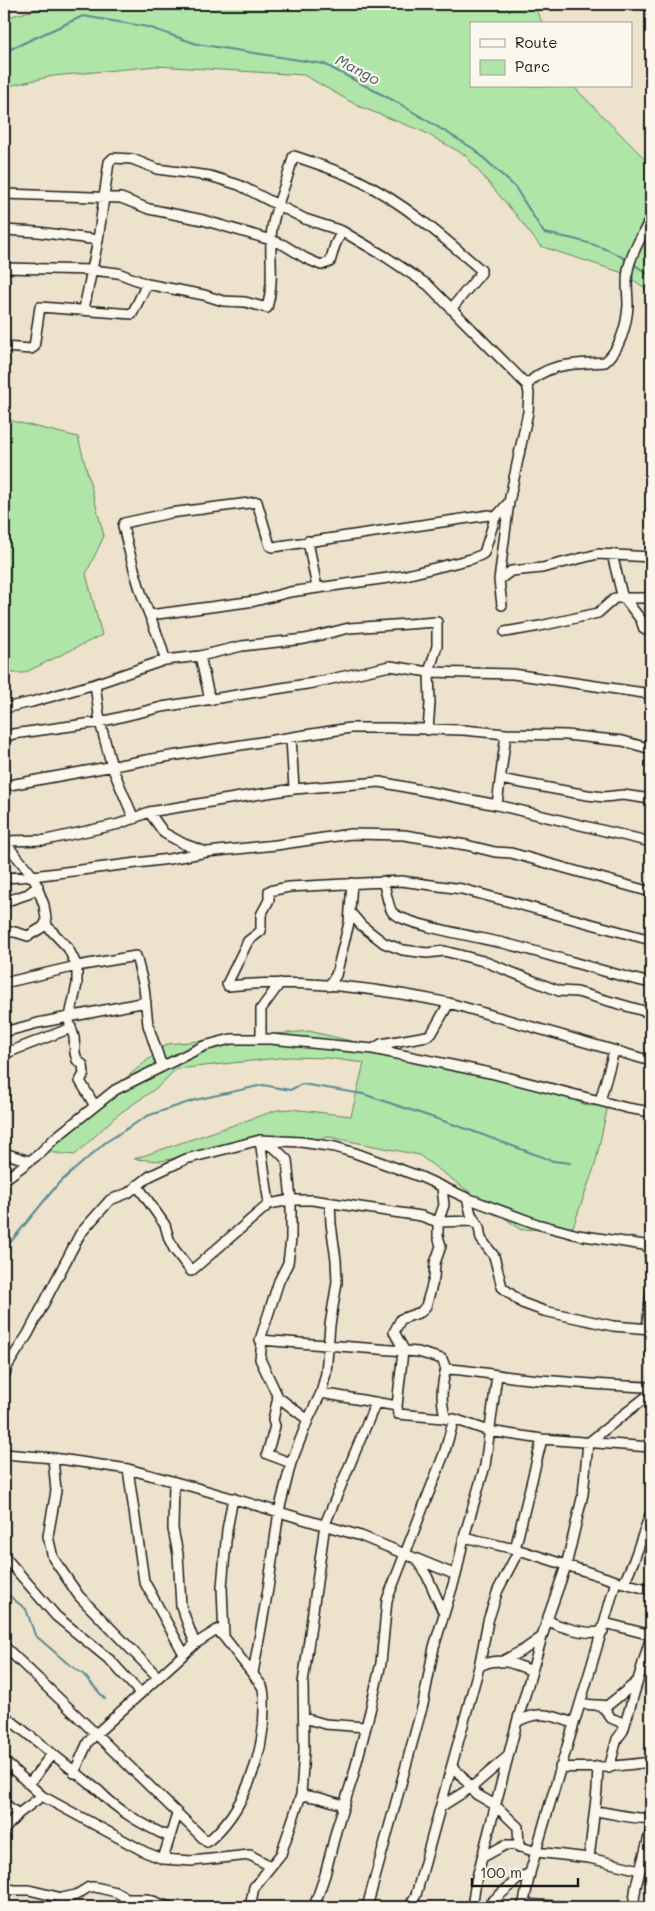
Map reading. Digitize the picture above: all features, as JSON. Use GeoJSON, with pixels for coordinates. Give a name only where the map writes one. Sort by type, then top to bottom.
{"type":"FeatureCollection","features":[{"type":"Feature","properties":{"kind":"street"},"geometry":{"type":"LineString","coordinates":[[4,268],[92,270],[118,273],[147,284],[223,301],[245,302],[267,308],[272,266],[271,240],[275,211],[279,204],[292,157],[294,156],[355,179],[370,187],[432,228],[481,270],[481,273],[451,310]]}},
{"type":"Feature","properties":{"kind":"street"},"geometry":{"type":"LineString","coordinates":[[84,309],[98,240],[109,162],[113,158],[132,159],[158,169],[210,176],[239,185],[305,219],[342,230],[386,256],[428,285],[527,386],[529,393],[528,412],[509,502],[499,580],[502,605]]}},
{"type":"Feature","properties":{"kind":"street"},"geometry":{"type":"LineString","coordinates":[[4,194],[121,198],[150,209],[203,220],[271,240],[321,265],[330,262],[342,230]]}},
{"type":"Feature","properties":{"kind":"street"},"geometry":{"type":"LineString","coordinates":[[527,386],[533,378],[559,365],[605,362],[609,359],[617,347],[623,332],[628,307],[628,267],[651,216]]}},
{"type":"Feature","properties":{"kind":"street"},"geometry":{"type":"LineString","coordinates":[[4,230],[38,232],[98,240]]}},
{"type":"Feature","properties":{"kind":"street"},"geometry":{"type":"LineString","coordinates":[[4,347],[31,349],[34,347],[40,307],[132,314],[147,284]]}},
{"type":"Feature","properties":{"kind":"street"},"geometry":{"type":"LineString","coordinates":[[165,660],[162,644],[129,553],[124,524],[170,513],[257,502],[271,547],[489,515],[495,518]]}},
{"type":"Feature","properties":{"kind":"street"},"geometry":{"type":"LineString","coordinates":[[150,615],[255,601],[290,592],[402,576],[481,556],[484,553],[495,518],[509,502]]}},
{"type":"Feature","properties":{"kind":"street"},"geometry":{"type":"LineString","coordinates":[[308,541],[317,588]]}},
{"type":"Feature","properties":{"kind":"street"},"geometry":{"type":"LineString","coordinates":[[499,580],[510,571],[542,568],[598,554],[651,557]]}},
{"type":"Feature","properties":{"kind":"street"},"geometry":{"type":"LineString","coordinates":[[612,554],[620,591],[641,620],[644,630],[651,634]]}},
{"type":"Feature","properties":{"kind":"street"},"geometry":{"type":"LineString","coordinates":[[505,632],[598,612],[615,598],[651,598]]}},
{"type":"Feature","properties":{"kind":"street"},"geometry":{"type":"LineString","coordinates":[[4,708],[95,684],[165,660],[200,656],[242,646],[305,639],[349,628],[437,622],[437,646],[429,672],[430,703],[428,730]]}},
{"type":"Feature","properties":{"kind":"street"},"geometry":{"type":"LineString","coordinates":[[200,656],[210,700]]}},
{"type":"Feature","properties":{"kind":"street"},"geometry":{"type":"LineString","coordinates":[[4,738],[14,734],[100,722],[162,707],[313,684],[390,666],[429,672],[512,674],[651,694]]}},
{"type":"Feature","properties":{"kind":"street"},"geometry":{"type":"LineString","coordinates":[[95,684],[100,722],[112,767],[134,819]]}},
{"type":"Feature","properties":{"kind":"street"},"geometry":{"type":"LineString","coordinates":[[4,786],[152,759],[350,728],[463,730],[566,736],[622,741],[651,749]]}},
{"type":"Feature","properties":{"kind":"street"},"geometry":{"type":"LineString","coordinates":[[497,805],[506,734]]}},
{"type":"Feature","properties":{"kind":"street"},"geometry":{"type":"LineString","coordinates":[[291,738],[294,789]]}},
{"type":"Feature","properties":{"kind":"street"},"geometry":{"type":"LineString","coordinates":[[500,779],[587,795],[604,797],[623,795],[651,800]]}},
{"type":"Feature","properties":{"kind":"street"},"geometry":{"type":"LineString","coordinates":[[4,841],[46,840],[118,824],[150,812],[294,789],[380,782],[497,805],[651,842]]}},
{"type":"Feature","properties":{"kind":"street"},"geometry":{"type":"LineString","coordinates":[[150,812],[164,833],[184,844],[207,852]]}},
{"type":"Feature","properties":{"kind":"street"},"geometry":{"type":"LineString","coordinates":[[4,878],[170,859],[207,852],[276,845],[351,834],[404,835],[466,845],[495,852],[511,853],[651,892]]}},
{"type":"Feature","properties":{"kind":"street"},"geometry":{"type":"LineString","coordinates":[[4,846],[8,845],[33,876],[44,905],[47,926],[68,948],[77,966],[77,984],[69,1017],[77,1060],[83,1065],[84,1074],[80,1081],[95,1106]]}},
{"type":"Feature","properties":{"kind":"street"},"geometry":{"type":"LineString","coordinates":[[383,881],[391,910],[395,915],[426,925],[511,945],[651,983]]}},
{"type":"Feature","properties":{"kind":"street"},"geometry":{"type":"LineString","coordinates":[[651,940],[462,889],[401,881],[289,887],[269,891],[269,900],[261,915],[261,931],[248,941],[227,984],[228,986],[280,983],[329,986],[418,997],[449,1003],[651,1061]]}},
{"type":"Feature","properties":{"kind":"street"},"geometry":{"type":"LineString","coordinates":[[329,986],[336,974],[349,923],[352,883]]}},
{"type":"Feature","properties":{"kind":"street"},"geometry":{"type":"LineString","coordinates":[[4,902],[28,894],[38,886]]}},
{"type":"Feature","properties":{"kind":"street"},"geometry":{"type":"LineString","coordinates":[[350,912],[361,925],[384,943],[404,950],[427,953],[444,951],[483,961],[558,991],[576,992],[651,1013]]}},
{"type":"Feature","properties":{"kind":"street"},"geometry":{"type":"LineString","coordinates":[[4,932],[15,932],[28,936],[43,927],[46,922]]}},
{"type":"Feature","properties":{"kind":"street"},"geometry":{"type":"LineString","coordinates":[[4,982],[77,966],[136,956],[144,987],[148,1025],[162,1066]]}},
{"type":"Feature","properties":{"kind":"street"},"geometry":{"type":"LineString","coordinates":[[261,1038],[262,1009],[280,983]]}},
{"type":"Feature","properties":{"kind":"street"},"geometry":{"type":"LineString","coordinates":[[4,1032],[146,1002]]}},
{"type":"Feature","properties":{"kind":"street"},"geometry":{"type":"LineString","coordinates":[[374,1049],[381,1044],[427,1036],[432,1033],[449,1003]]}},
{"type":"Feature","properties":{"kind":"street"},"geometry":{"type":"LineString","coordinates":[[4,1054],[71,1028]]}},
{"type":"Feature","properties":{"kind":"street"},"geometry":{"type":"LineString","coordinates":[[4,1180],[115,1090],[204,1046],[231,1040],[261,1038],[374,1049],[490,1073],[651,1112]]}},
{"type":"Feature","properties":{"kind":"street"},"geometry":{"type":"LineString","coordinates":[[600,1101],[614,1051]]}},
{"type":"Feature","properties":{"kind":"street"},"geometry":{"type":"LineString","coordinates":[[4,1377],[8,1365],[31,1327],[80,1234],[110,1200],[128,1193],[150,1176],[186,1158],[261,1143],[301,1142],[334,1147],[355,1153],[537,1224],[578,1235],[644,1246],[649,1249],[651,1268]]}},
{"type":"Feature","properties":{"kind":"street"},"geometry":{"type":"LineString","coordinates":[[261,1143],[271,1145],[281,1152],[287,1160],[291,1200],[291,1251],[259,1339],[262,1341],[260,1359],[278,1397],[308,1420]]}},
{"type":"Feature","properties":{"kind":"street"},"geometry":{"type":"LineString","coordinates":[[261,1143],[269,1204]]}},
{"type":"Feature","properties":{"kind":"street"},"geometry":{"type":"LineString","coordinates":[[4,1153],[29,1161]]}},
{"type":"Feature","properties":{"kind":"street"},"geometry":{"type":"LineString","coordinates":[[137,1185],[165,1225],[174,1249],[191,1272],[269,1204],[291,1200],[312,1200],[421,1216],[438,1222],[475,1221]]}},
{"type":"Feature","properties":{"kind":"street"},"geometry":{"type":"LineString","coordinates":[[442,1188],[444,1204],[438,1222],[438,1236],[441,1246],[435,1263],[434,1278],[426,1306],[421,1312],[401,1319],[394,1332],[404,1351],[397,1412],[402,1415],[450,1419],[489,1431],[542,1439],[651,1447]]}},
{"type":"Feature","properties":{"kind":"street"},"geometry":{"type":"LineString","coordinates":[[467,1198],[471,1214],[479,1227],[481,1239],[494,1256],[502,1287],[522,1303],[544,1311],[614,1326],[650,1331],[651,1292]]}},
{"type":"Feature","properties":{"kind":"street"},"geometry":{"type":"LineString","coordinates":[[252,1673],[268,1589],[279,1511],[291,1464],[321,1393],[326,1373],[337,1282],[336,1260],[330,1224],[330,1203]]}},
{"type":"Feature","properties":{"kind":"street"},"geometry":{"type":"LineString","coordinates":[[262,1341],[424,1354],[442,1360],[446,1369],[441,1394],[441,1406],[450,1419],[444,1454],[387,1600],[380,1663],[365,1727],[325,1875],[314,1907]]}},
{"type":"Feature","properties":{"kind":"street"},"geometry":{"type":"LineString","coordinates":[[446,1369],[471,1370],[497,1375],[584,1384],[651,1387]]}},
{"type":"Feature","properties":{"kind":"street"},"geometry":{"type":"LineString","coordinates":[[366,1907],[423,1704],[434,1647],[456,1575],[464,1537],[485,1466],[497,1375]]}},
{"type":"Feature","properties":{"kind":"street"},"geometry":{"type":"LineString","coordinates":[[321,1393],[397,1406]]}},
{"type":"Feature","properties":{"kind":"street"},"geometry":{"type":"LineString","coordinates":[[472,1907],[482,1858],[517,1722],[547,1620],[566,1566],[583,1494],[588,1443],[651,1393]]}},
{"type":"Feature","properties":{"kind":"street"},"geometry":{"type":"LineString","coordinates":[[278,1397],[273,1420],[275,1426],[267,1454],[291,1464]]}},
{"type":"Feature","properties":{"kind":"street"},"geometry":{"type":"LineString","coordinates":[[250,1907],[254,1888],[281,1854],[301,1795],[304,1718],[303,1683],[324,1524],[376,1402]]}},
{"type":"Feature","properties":{"kind":"street"},"geometry":{"type":"LineString","coordinates":[[411,1906],[419,1887],[442,1806],[479,1667],[488,1620],[498,1590],[517,1550],[542,1439]]}},
{"type":"Feature","properties":{"kind":"street"},"geometry":{"type":"LineString","coordinates":[[4,1454],[53,1458],[128,1469],[324,1524],[361,1536],[456,1575]]}},
{"type":"Feature","properties":{"kind":"street"},"geometry":{"type":"LineString","coordinates":[[53,1458],[56,1491],[48,1536],[54,1558],[80,1596],[158,1677]]}},
{"type":"Feature","properties":{"kind":"street"},"geometry":{"type":"LineString","coordinates":[[128,1469],[142,1576],[162,1618],[184,1654]]}},
{"type":"Feature","properties":{"kind":"street"},"geometry":{"type":"LineString","coordinates":[[174,1482],[173,1529],[178,1554],[181,1606],[195,1644]]}},
{"type":"Feature","properties":{"kind":"street"},"geometry":{"type":"LineString","coordinates":[[224,1637],[223,1568],[233,1498]]}},
{"type":"Feature","properties":{"kind":"street"},"geometry":{"type":"LineString","coordinates":[[570,1907],[523,1906],[530,1873],[560,1767],[604,1626],[620,1582],[641,1542],[651,1512]]}},
{"type":"Feature","properties":{"kind":"street"},"geometry":{"type":"LineString","coordinates":[[464,1537],[517,1550],[651,1590]]}},
{"type":"Feature","properties":{"kind":"street"},"geometry":{"type":"LineString","coordinates":[[4,1556],[56,1616],[111,1661],[140,1693]]}},
{"type":"Feature","properties":{"kind":"street"},"geometry":{"type":"LineString","coordinates":[[416,1559],[427,1576],[444,1614]]}},
{"type":"Feature","properties":{"kind":"street"},"geometry":{"type":"LineString","coordinates":[[547,1620],[568,1628],[596,1633],[604,1626]]}},
{"type":"Feature","properties":{"kind":"street"},"geometry":{"type":"LineString","coordinates":[[604,1626],[651,1636],[623,1731],[618,1739],[609,1768]]}},
{"type":"Feature","properties":{"kind":"street"},"geometry":{"type":"LineString","coordinates":[[4,1646],[96,1734],[177,1814],[207,1842],[235,1809],[256,1763],[264,1730],[264,1692],[252,1673],[217,1630],[195,1644],[96,1734],[88,1742],[74,1772]]}},
{"type":"Feature","properties":{"kind":"street"},"geometry":{"type":"LineString","coordinates":[[501,1662],[542,1637]]}},
{"type":"Feature","properties":{"kind":"street"},"geometry":{"type":"LineString","coordinates":[[479,1667],[486,1662],[501,1662],[532,1671]]}},
{"type":"Feature","properties":{"kind":"street"},"geometry":{"type":"LineString","coordinates":[[581,1704],[607,1706],[638,1681]]}},
{"type":"Feature","properties":{"kind":"street"},"geometry":{"type":"LineString","coordinates":[[596,1705],[604,1708],[611,1718],[625,1724]]}},
{"type":"Feature","properties":{"kind":"street"},"geometry":{"type":"LineString","coordinates":[[517,1722],[529,1716],[539,1714],[560,1718],[573,1723]]}},
{"type":"Feature","properties":{"kind":"street"},"geometry":{"type":"LineString","coordinates":[[4,1716],[108,1801],[136,1821],[169,1837]]}},
{"type":"Feature","properties":{"kind":"street"},"geometry":{"type":"LineString","coordinates":[[304,1718],[325,1724],[365,1727]]}},
{"type":"Feature","properties":{"kind":"street"},"geometry":{"type":"LineString","coordinates":[[29,1784],[52,1754]]}},
{"type":"Feature","properties":{"kind":"street"},"geometry":{"type":"LineString","coordinates":[[442,1806],[472,1787],[508,1756]]}},
{"type":"Feature","properties":{"kind":"street"},"geometry":{"type":"LineString","coordinates":[[4,1761],[42,1796],[122,1841],[164,1859],[192,1861],[244,1854],[257,1857],[270,1866]]}},
{"type":"Feature","properties":{"kind":"street"},"geometry":{"type":"LineString","coordinates":[[560,1767],[598,1766],[609,1768],[651,1762]]}},
{"type":"Feature","properties":{"kind":"street"},"geometry":{"type":"LineString","coordinates":[[589,1858],[598,1766]]}},
{"type":"Feature","properties":{"kind":"street"},"geometry":{"type":"LineString","coordinates":[[452,1767],[472,1787],[476,1794],[495,1805],[518,1827],[519,1847]]}},
{"type":"Feature","properties":{"kind":"street"},"geometry":{"type":"LineString","coordinates":[[301,1795],[344,1805]]}},
{"type":"Feature","properties":{"kind":"street"},"geometry":{"type":"LineString","coordinates":[[4,1830],[18,1814],[42,1796]]}},
{"type":"Feature","properties":{"kind":"street"},"geometry":{"type":"LineString","coordinates":[[4,1803],[18,1814]]}},
{"type":"Feature","properties":{"kind":"street"},"geometry":{"type":"LineString","coordinates":[[595,1811],[639,1819],[651,1818]]}},
{"type":"Feature","properties":{"kind":"street"},"geometry":{"type":"LineString","coordinates":[[164,1859],[177,1814]]}},
{"type":"Feature","properties":{"kind":"street"},"geometry":{"type":"LineString","coordinates":[[633,1907],[636,1886],[651,1829]]}},
{"type":"Feature","properties":{"kind":"street"},"geometry":{"type":"LineString","coordinates":[[482,1858],[505,1845],[536,1852],[589,1858],[640,1870]]}},
{"type":"Feature","properties":{"kind":"street"},"geometry":{"type":"LineString","coordinates":[[486,1907],[519,1878],[530,1873]]}},
{"type":"Feature","properties":{"kind":"street"},"geometry":{"type":"LineString","coordinates":[[4,1888],[29,1890],[62,1898],[76,1895],[89,1887],[96,1887],[116,1892],[127,1903],[147,1899],[169,1907]]}},
{"type":"Feature","properties":{"kind":"green space"},"geometry":{"type":"Polygon","coordinates":[[[45,4],[533,4],[542,22],[470,22],[470,88],[575,88],[651,165],[651,292],[623,273],[540,246],[465,155],[422,131],[358,106],[304,75],[157,66],[53,76],[4,87],[4,18],[42,8],[45,4]]]}},
{"type":"Feature","properties":{"kind":"green space"},"geometry":{"type":"Polygon","coordinates":[[[4,419],[78,437],[104,536],[86,574],[102,635],[24,673],[4,673],[4,419]]]}},
{"type":"Feature","properties":{"kind":"green space"},"geometry":{"type":"Polygon","coordinates":[[[309,1031],[528,1083],[589,1106],[608,1105],[595,1165],[573,1227],[521,1230],[419,1155],[329,1137],[224,1149],[161,1161],[134,1159],[277,1110],[291,1109],[351,1116],[364,1063],[327,1058],[288,1057],[176,1069],[158,1087],[116,1116],[75,1155],[46,1152],[115,1087],[167,1044],[309,1031]]]}},
{"type":"Feature","properties":{"kind":"waterway","name":"Mango"},"geometry":{"type":"LineString","coordinates":[[4,52],[83,16],[148,27],[197,44],[324,64],[400,104],[474,149],[515,187],[544,233],[599,246],[628,261]]}},
{"type":"Feature","properties":{"kind":"waterway","name":"Mango"},"geometry":{"type":"LineString","coordinates":[[632,263],[651,276]]}},
{"type":"Feature","properties":{"kind":"waterway"},"geometry":{"type":"LineString","coordinates":[[4,1250],[58,1184],[106,1142],[147,1116],[195,1100],[263,1085],[290,1090],[302,1084],[363,1094],[464,1128],[553,1161],[570,1163]]}},
{"type":"Feature","properties":{"kind":"waterway"},"geometry":{"type":"LineString","coordinates":[[4,1592],[26,1609],[35,1635],[84,1675],[105,1699]]}}]}
